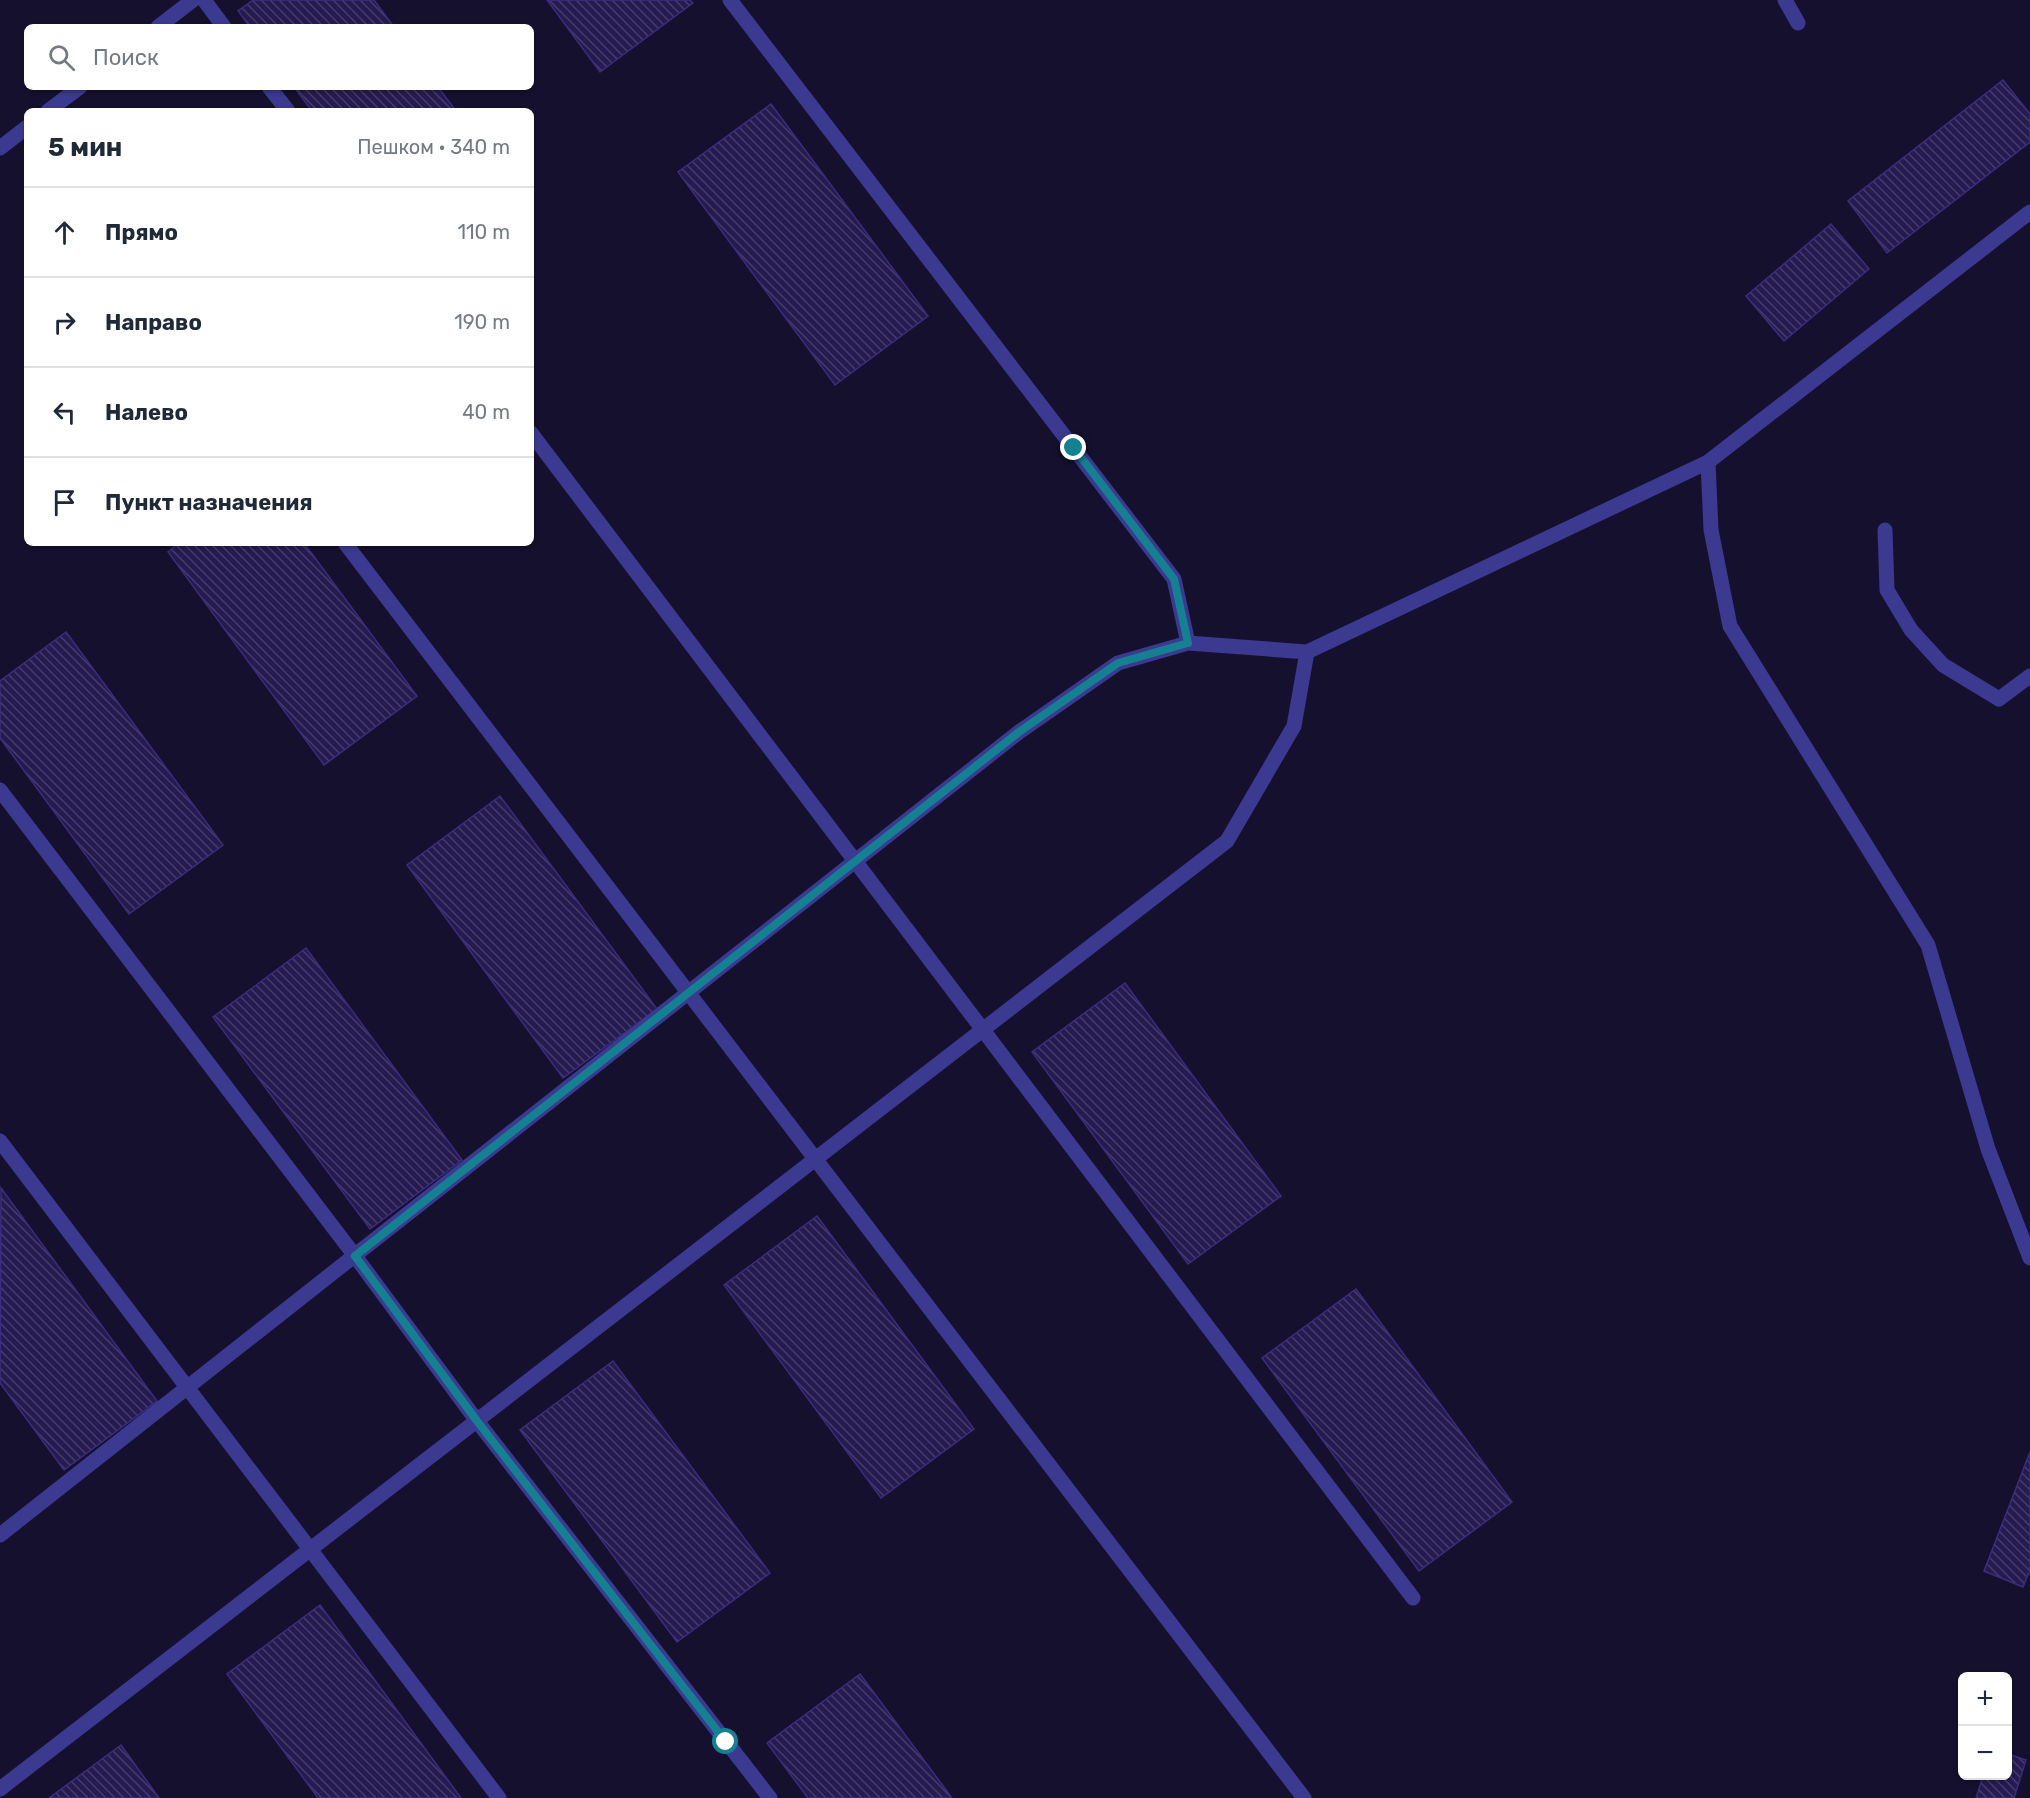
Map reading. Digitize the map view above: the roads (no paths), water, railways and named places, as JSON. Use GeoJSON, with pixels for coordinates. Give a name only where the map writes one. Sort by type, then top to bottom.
{"type":"FeatureCollection","features":[{"type":"Feature","properties":{"kind":"lane"},"geometry":{"type":"LineString","coordinates":[[162,24],[193,0]]}},
{"type":"Feature","properties":{"kind":"lane"},"geometry":{"type":"LineString","coordinates":[[204,0],[222,24]]}},
{"type":"Feature","properties":{"kind":"lane"},"geometry":{"type":"LineString","coordinates":[[730,0],[1174,579],[1188,643]]}},
{"type":"Feature","properties":{"kind":"lane"},"geometry":{"type":"LineString","coordinates":[[1785,0],[1798,23]]}},
{"type":"Feature","properties":{"kind":"lane"},"geometry":{"type":"LineString","coordinates":[[52,108],[76,90]]}},
{"type":"Feature","properties":{"kind":"lane"},"geometry":{"type":"LineString","coordinates":[[272,90],[286,108]]}},
{"type":"Feature","properties":{"kind":"lane"},"geometry":{"type":"LineString","coordinates":[[0,148],[24,129]]}},
{"type":"Feature","properties":{"kind":"lane"},"geometry":{"type":"LineString","coordinates":[[0,1535],[1019,732],[1118,663],[1188,643],[1307,652],[1708,462],[2030,212]]}},
{"type":"Feature","properties":{"kind":"lane"},"geometry":{"type":"LineString","coordinates":[[534,437],[1413,1598]]}},
{"type":"Feature","properties":{"kind":"lane"},"geometry":{"type":"LineString","coordinates":[[1708,462],[1711,531],[1730,626],[1929,945],[1988,1149],[2030,1258]]}},
{"type":"Feature","properties":{"kind":"lane"},"geometry":{"type":"LineString","coordinates":[[1885,530],[1887,590],[1911,630],[1943,665],[1999,699],[2030,676]]}},
{"type":"Feature","properties":{"kind":"lane"},"geometry":{"type":"LineString","coordinates":[[347,546],[687,994],[816,1159],[1304,1798]]}},
{"type":"Feature","properties":{"kind":"lane"},"geometry":{"type":"LineString","coordinates":[[0,1789],[1227,842],[1294,726],[1307,652]]}},
{"type":"Feature","properties":{"kind":"lane"},"geometry":{"type":"LineString","coordinates":[[0,790],[355,1256],[477,1421],[770,1798]]}},
{"type":"Feature","properties":{"kind":"lane"},"geometry":{"type":"LineString","coordinates":[[0,1141],[499,1798]]}}]}
